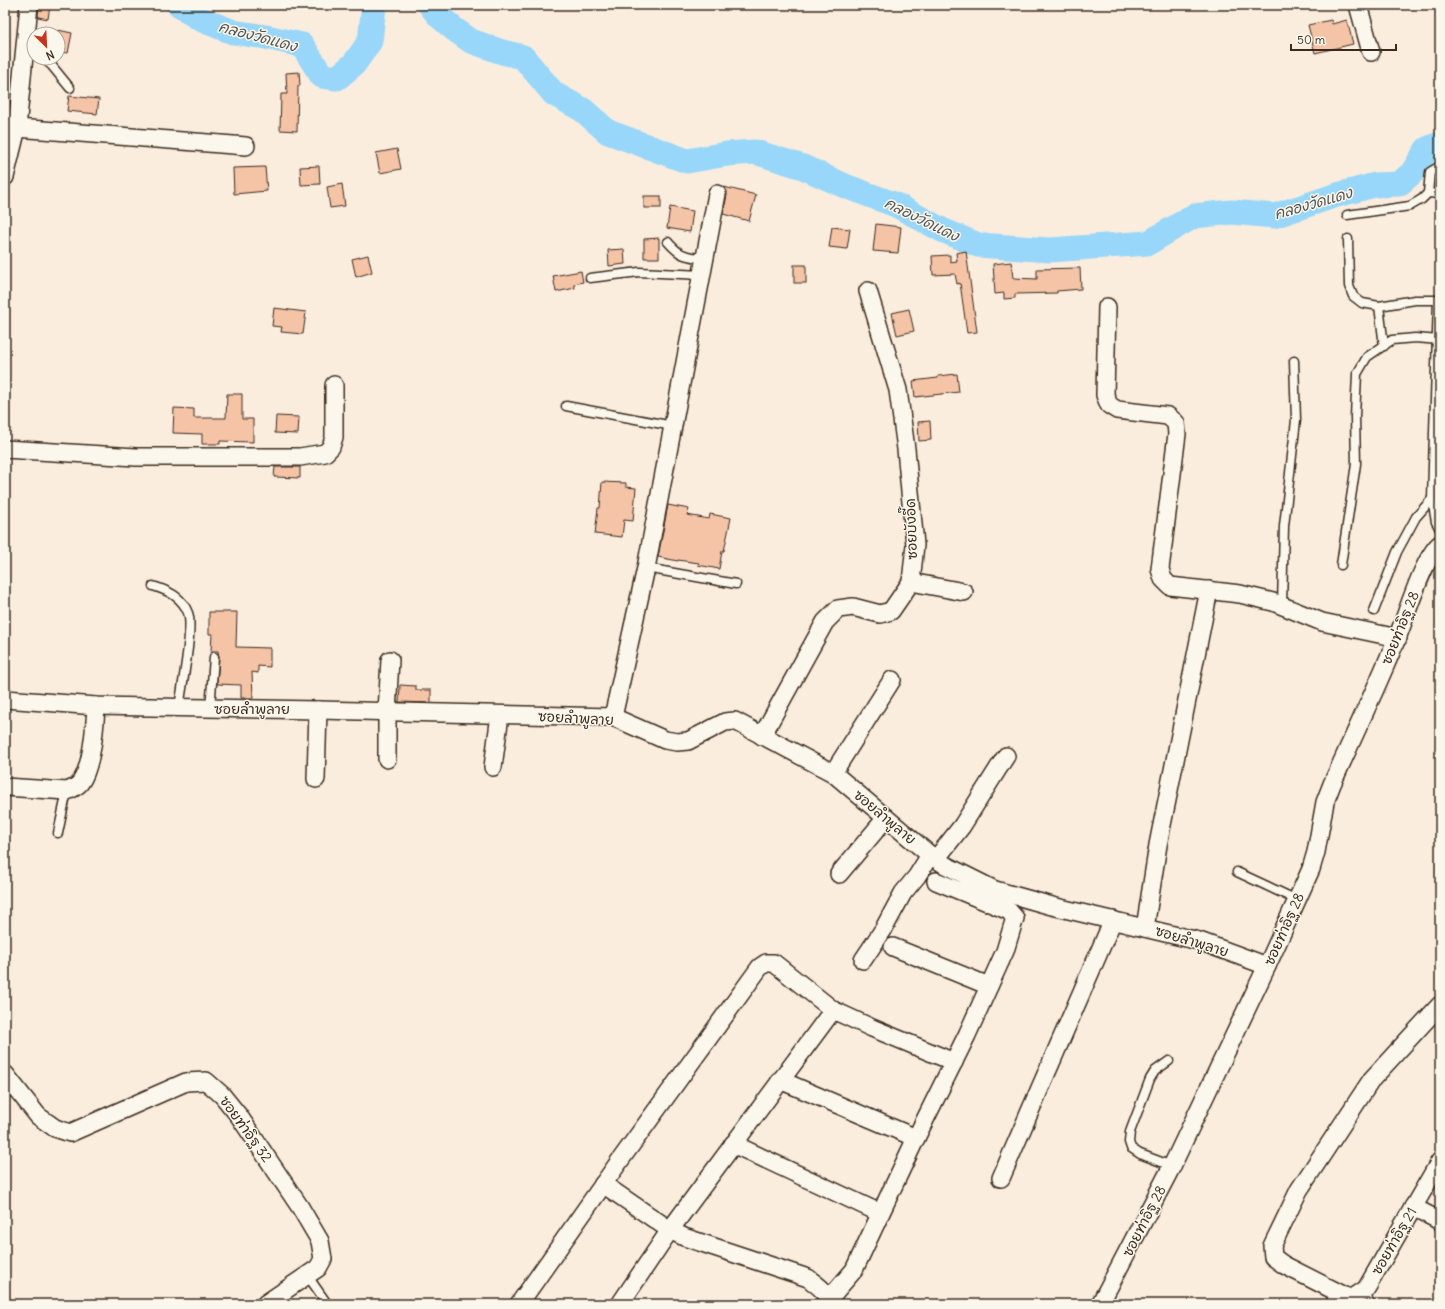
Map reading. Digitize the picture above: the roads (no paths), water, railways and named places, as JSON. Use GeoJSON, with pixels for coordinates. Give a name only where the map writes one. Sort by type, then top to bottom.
{"type":"FeatureCollection","features":[{"type":"Feature","properties":{"kind":"street"},"geometry":{"type":"LineString","coordinates":[[29,5],[29,26]]}},
{"type":"Feature","properties":{"kind":"street"},"geometry":{"type":"LineString","coordinates":[[1358,5],[1371,52]]}},
{"type":"Feature","properties":{"kind":"street"},"geometry":{"type":"LineString","coordinates":[[5,177],[17,128],[27,66]]}},
{"type":"Feature","properties":{"kind":"street"},"geometry":{"type":"LineString","coordinates":[[17,128],[246,146]]}},
{"type":"Feature","properties":{"kind":"street"},"geometry":{"type":"LineString","coordinates":[[613,717],[646,568],[717,194]]}},
{"type":"Feature","properties":{"kind":"street","name":"ซอยบังอี๊ด"},"geometry":{"type":"LineString","coordinates":[[762,736],[825,622],[838,609],[853,607],[880,614],[891,611],[911,582],[915,545],[906,449],[898,390],[868,291]]}},
{"type":"Feature","properties":{"kind":"street"},"geometry":{"type":"LineString","coordinates":[[1107,307],[1105,395],[1109,405],[1117,410],[1168,416],[1176,423],[1177,434],[1160,568],[1163,579],[1170,586],[1240,594],[1273,602],[1322,622],[1398,638]]}},
{"type":"Feature","properties":{"kind":"street"},"geometry":{"type":"LineString","coordinates":[[5,449],[136,457],[316,456],[325,453],[331,448],[334,437],[334,385]]}},
{"type":"Feature","properties":{"kind":"street","name":"ซอยท่าอิฐ 28"},"geometry":{"type":"LineString","coordinates":[[1100,1304],[1172,1166],[1267,966],[1311,869],[1326,802],[1332,784],[1398,638],[1427,563],[1432,553],[1440,544]]}},
{"type":"Feature","properties":{"kind":"street"},"geometry":{"type":"LineString","coordinates":[[911,582],[964,592]]}},
{"type":"Feature","properties":{"kind":"street"},"geometry":{"type":"LineString","coordinates":[[1145,928],[1158,845],[1209,590]]}},
{"type":"Feature","properties":{"kind":"street"},"geometry":{"type":"LineString","coordinates":[[387,759],[387,712],[390,660]]}},
{"type":"Feature","properties":{"kind":"street"},"geometry":{"type":"LineString","coordinates":[[833,773],[892,680]]}},
{"type":"Feature","properties":{"kind":"street","name":"ซอยลำพูลาย"},"geometry":{"type":"LineString","coordinates":[[5,699],[96,706],[613,717],[665,740],[677,742],[688,741],[725,722],[735,721],[833,773],[933,857],[995,890],[1052,906],[1199,941],[1267,966]]}},
{"type":"Feature","properties":{"kind":"street"},"geometry":{"type":"LineString","coordinates":[[5,787],[67,792],[81,783],[86,771],[95,734],[96,706]]}},
{"type":"Feature","properties":{"kind":"street"},"geometry":{"type":"LineString","coordinates":[[316,779],[318,710]]}},
{"type":"Feature","properties":{"kind":"street"},"geometry":{"type":"LineString","coordinates":[[493,767],[500,715]]}},
{"type":"Feature","properties":{"kind":"street"},"geometry":{"type":"LineString","coordinates":[[863,960],[883,930],[903,894],[933,857],[962,826],[1006,756]]}},
{"type":"Feature","properties":{"kind":"street"},"geometry":{"type":"LineString","coordinates":[[839,874],[886,818]]}},
{"type":"Feature","properties":{"kind":"street"},"geometry":{"type":"LineString","coordinates":[[603,1184],[670,1230],[684,1237],[808,1278],[824,1290],[830,1301],[854,1270],[989,986],[1005,951],[1015,918],[1009,911],[936,881]]}},
{"type":"Feature","properties":{"kind":"street"},"geometry":{"type":"LineString","coordinates":[[1001,1178],[1113,920]]}},
{"type":"Feature","properties":{"kind":"street"},"geometry":{"type":"LineString","coordinates":[[893,947],[989,986]]}},
{"type":"Feature","properties":{"kind":"street"},"geometry":{"type":"LineString","coordinates":[[519,1304],[603,1184],[760,967],[766,963],[774,963],[833,1010],[954,1062]]}},
{"type":"Feature","properties":{"kind":"street"},"geometry":{"type":"LineString","coordinates":[[1351,1299],[1284,1266],[1273,1257],[1272,1246],[1299,1190],[1372,1079],[1440,1005]]}},
{"type":"Feature","properties":{"kind":"street"},"geometry":{"type":"LineString","coordinates":[[620,1304],[670,1230],[833,1010]]}},
{"type":"Feature","properties":{"kind":"street","name":"ซอยท่าอิฐ 32"},"geometry":{"type":"LineString","coordinates":[[5,1074],[11,1092],[38,1116],[55,1128],[70,1133],[186,1082],[206,1081],[222,1095],[239,1116],[300,1207],[320,1241],[323,1259],[318,1268],[264,1304]]}},
{"type":"Feature","properties":{"kind":"street"},"geometry":{"type":"LineString","coordinates":[[780,1080],[916,1138]]}},
{"type":"Feature","properties":{"kind":"street"},"geometry":{"type":"LineString","coordinates":[[733,1144],[880,1213]]}},
{"type":"Feature","properties":{"kind":"street","name":"ซอยท่าอิฐ 21"},"geometry":{"type":"LineString","coordinates":[[1334,1304],[1351,1299],[1368,1297],[1413,1207],[1440,1161]]}},
{"type":"Feature","properties":{"kind":"street"},"geometry":{"type":"LineString","coordinates":[[1413,1207],[1440,1221]]}},
{"type":"Feature","properties":{"kind":"lane"},"geometry":{"type":"LineString","coordinates":[[52,66],[70,88]]}},
{"type":"Feature","properties":{"kind":"lane"},"geometry":{"type":"LineString","coordinates":[[1347,216],[1410,206],[1422,199],[1428,193],[1430,172],[1440,166]]}},
{"type":"Feature","properties":{"kind":"lane"},"geometry":{"type":"LineString","coordinates":[[1428,193],[1440,194]]}},
{"type":"Feature","properties":{"kind":"lane"},"geometry":{"type":"LineString","coordinates":[[1348,239],[1350,286],[1353,296],[1362,303],[1379,306],[1415,300],[1439,300],[1438,395],[1432,499],[1436,522],[1440,529]]}},
{"type":"Feature","properties":{"kind":"lane"},"geometry":{"type":"LineString","coordinates":[[668,242],[677,252],[703,267]]}},
{"type":"Feature","properties":{"kind":"lane"},"geometry":{"type":"LineString","coordinates":[[590,278],[639,272],[703,267]]}},
{"type":"Feature","properties":{"kind":"lane"},"geometry":{"type":"LineString","coordinates":[[1379,306],[1384,346]]}},
{"type":"Feature","properties":{"kind":"lane"},"geometry":{"type":"LineString","coordinates":[[1341,565],[1356,464],[1355,416],[1357,374],[1368,357],[1392,340],[1415,338],[1438,340]]}},
{"type":"Feature","properties":{"kind":"lane"},"geometry":{"type":"LineString","coordinates":[[1282,606],[1284,526],[1296,420],[1294,361]]}},
{"type":"Feature","properties":{"kind":"lane"},"geometry":{"type":"LineString","coordinates":[[566,406],[673,426]]}},
{"type":"Feature","properties":{"kind":"lane"},"geometry":{"type":"LineString","coordinates":[[1374,611],[1397,552],[1416,516],[1432,499]]}},
{"type":"Feature","properties":{"kind":"lane"},"geometry":{"type":"LineString","coordinates":[[646,568],[736,584]]}},
{"type":"Feature","properties":{"kind":"lane"},"geometry":{"type":"LineString","coordinates":[[153,586],[170,592],[178,599],[189,615],[190,630],[179,708]]}},
{"type":"Feature","properties":{"kind":"lane"},"geometry":{"type":"LineString","coordinates":[[210,709],[214,657]]}},
{"type":"Feature","properties":{"kind":"lane"},"geometry":{"type":"LineString","coordinates":[[58,833],[67,792]]}},
{"type":"Feature","properties":{"kind":"lane"},"geometry":{"type":"LineString","coordinates":[[1237,872],[1297,900]]}},
{"type":"Feature","properties":{"kind":"lane"},"geometry":{"type":"LineString","coordinates":[[1169,1061],[1155,1071],[1150,1079],[1130,1132],[1129,1142],[1131,1148],[1140,1154],[1172,1166]]}},
{"type":"Feature","properties":{"kind":"lane"},"geometry":{"type":"LineString","coordinates":[[307,1275],[326,1302]]}},
{"type":"Feature","properties":{"kind":"waterway","name":"คลองวัดแดง"},"geometry":{"type":"LineString","coordinates":[[179,5],[200,19],[233,32],[302,45],[322,76],[337,78],[354,64],[370,41],[374,5]]}},
{"type":"Feature","properties":{"kind":"waterway","name":"คลองวัดแดง"},"geometry":{"type":"LineString","coordinates":[[430,5],[440,17],[471,41],[502,52],[523,57],[554,94],[583,110],[608,132],[687,161],[727,154],[755,152],[803,167],[845,186],[896,205],[942,230],[978,245],[1050,250],[1148,243],[1194,216],[1232,212],[1274,216],[1337,195],[1375,185],[1399,184],[1412,173],[1427,149],[1440,144]]}}]}
